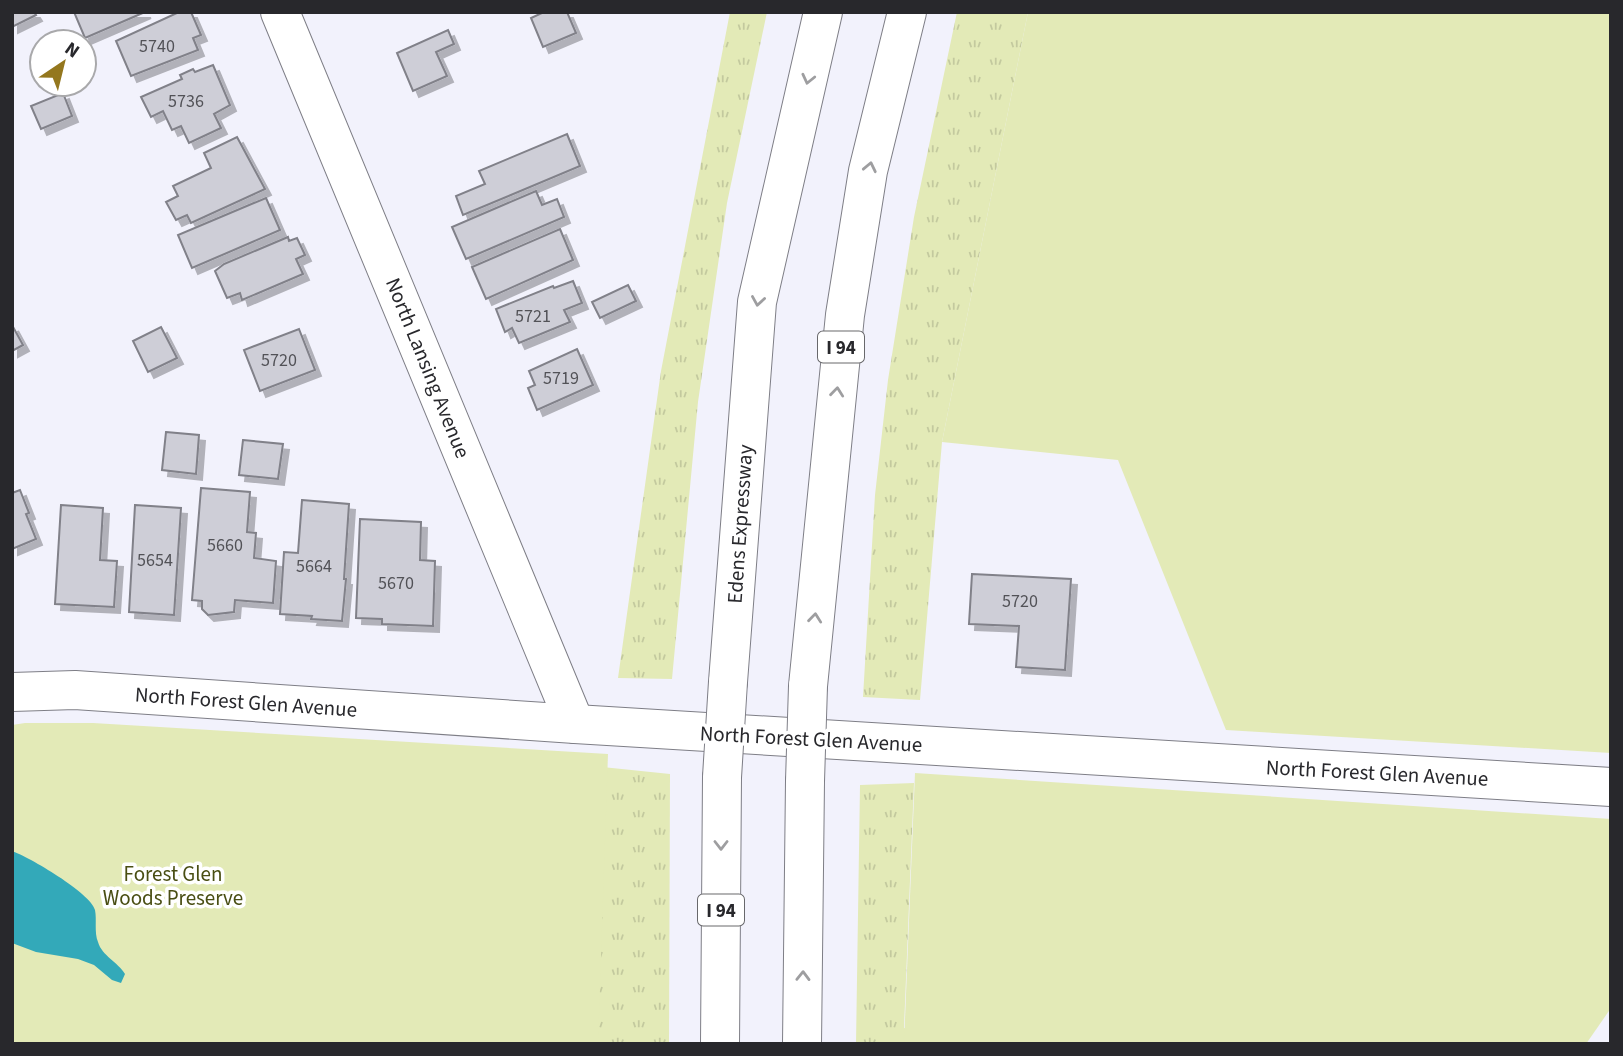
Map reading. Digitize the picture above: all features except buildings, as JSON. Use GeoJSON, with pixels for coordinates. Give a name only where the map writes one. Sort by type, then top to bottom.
{"type":"FeatureCollection","features":[{"type":"Feature","properties":{"kind":"main road","name":"North Lansing Avenue"},"geometry":{"type":"LineString","coordinates":[[281,12],[575,724]]}},
{"type":"Feature","properties":{"kind":"main road","name":"Edens Expressway"},"geometry":{"type":"LineString","coordinates":[[720,1044],[722,777],[757,302],[823,12]]}},
{"type":"Feature","properties":{"kind":"main road","name":"I 94"},"geometry":{"type":"LineString","coordinates":[[802,1044],[808,686],[845,315],[868,172],[907,12]]}},
{"type":"Feature","properties":{"kind":"main road","name":"North Forest Glen Avenue"},"geometry":{"type":"LineString","coordinates":[[12,692],[75,690],[575,724],[1611,786]]}},
{"type":"Feature","properties":{"kind":"green space"},"geometry":{"type":"Polygon","coordinates":[[[730,12],[767,12],[727,203],[698,402],[672,679],[618,678],[661,371],[730,12]]]}},
{"type":"Feature","properties":{"kind":"green space"},"geometry":{"type":"Polygon","coordinates":[[[957,12],[1028,12],[942,442],[920,700],[863,697],[875,495],[888,380],[914,217],[957,12]]]}},
{"type":"Feature","properties":{"kind":"green space"},"geometry":{"type":"Polygon","coordinates":[[[1028,12],[1611,12],[1611,753],[1226,730],[1118,460],[942,442],[1028,12]]]}},
{"type":"Feature","properties":{"kind":"green space","name":"Forest Glen Woods Preserve"},"geometry":{"type":"Polygon","coordinates":[[[93,723],[608,754],[598,1044],[12,1044],[12,725],[93,723]]]}},
{"type":"Feature","properties":{"kind":"green space"},"geometry":{"type":"Polygon","coordinates":[[[583,765],[670,774],[669,1044],[565,1044],[583,765]]]}},
{"type":"Feature","properties":{"kind":"green space"},"geometry":{"type":"Polygon","coordinates":[[[915,773],[1611,819],[1611,1008],[1586,1044],[904,1044],[915,773]]]}},
{"type":"Feature","properties":{"kind":"green space"},"geometry":{"type":"Polygon","coordinates":[[[914,783],[904,1028],[994,1044],[856,1044],[860,785],[914,783]]]}},
{"type":"Feature","properties":{"kind":"water"},"geometry":{"type":"Polygon","coordinates":[[[12,851],[58,876],[91,903],[95,910],[98,942],[125,974],[121,983],[112,980],[94,965],[78,959],[36,952],[12,943],[12,851]]]}}]}
